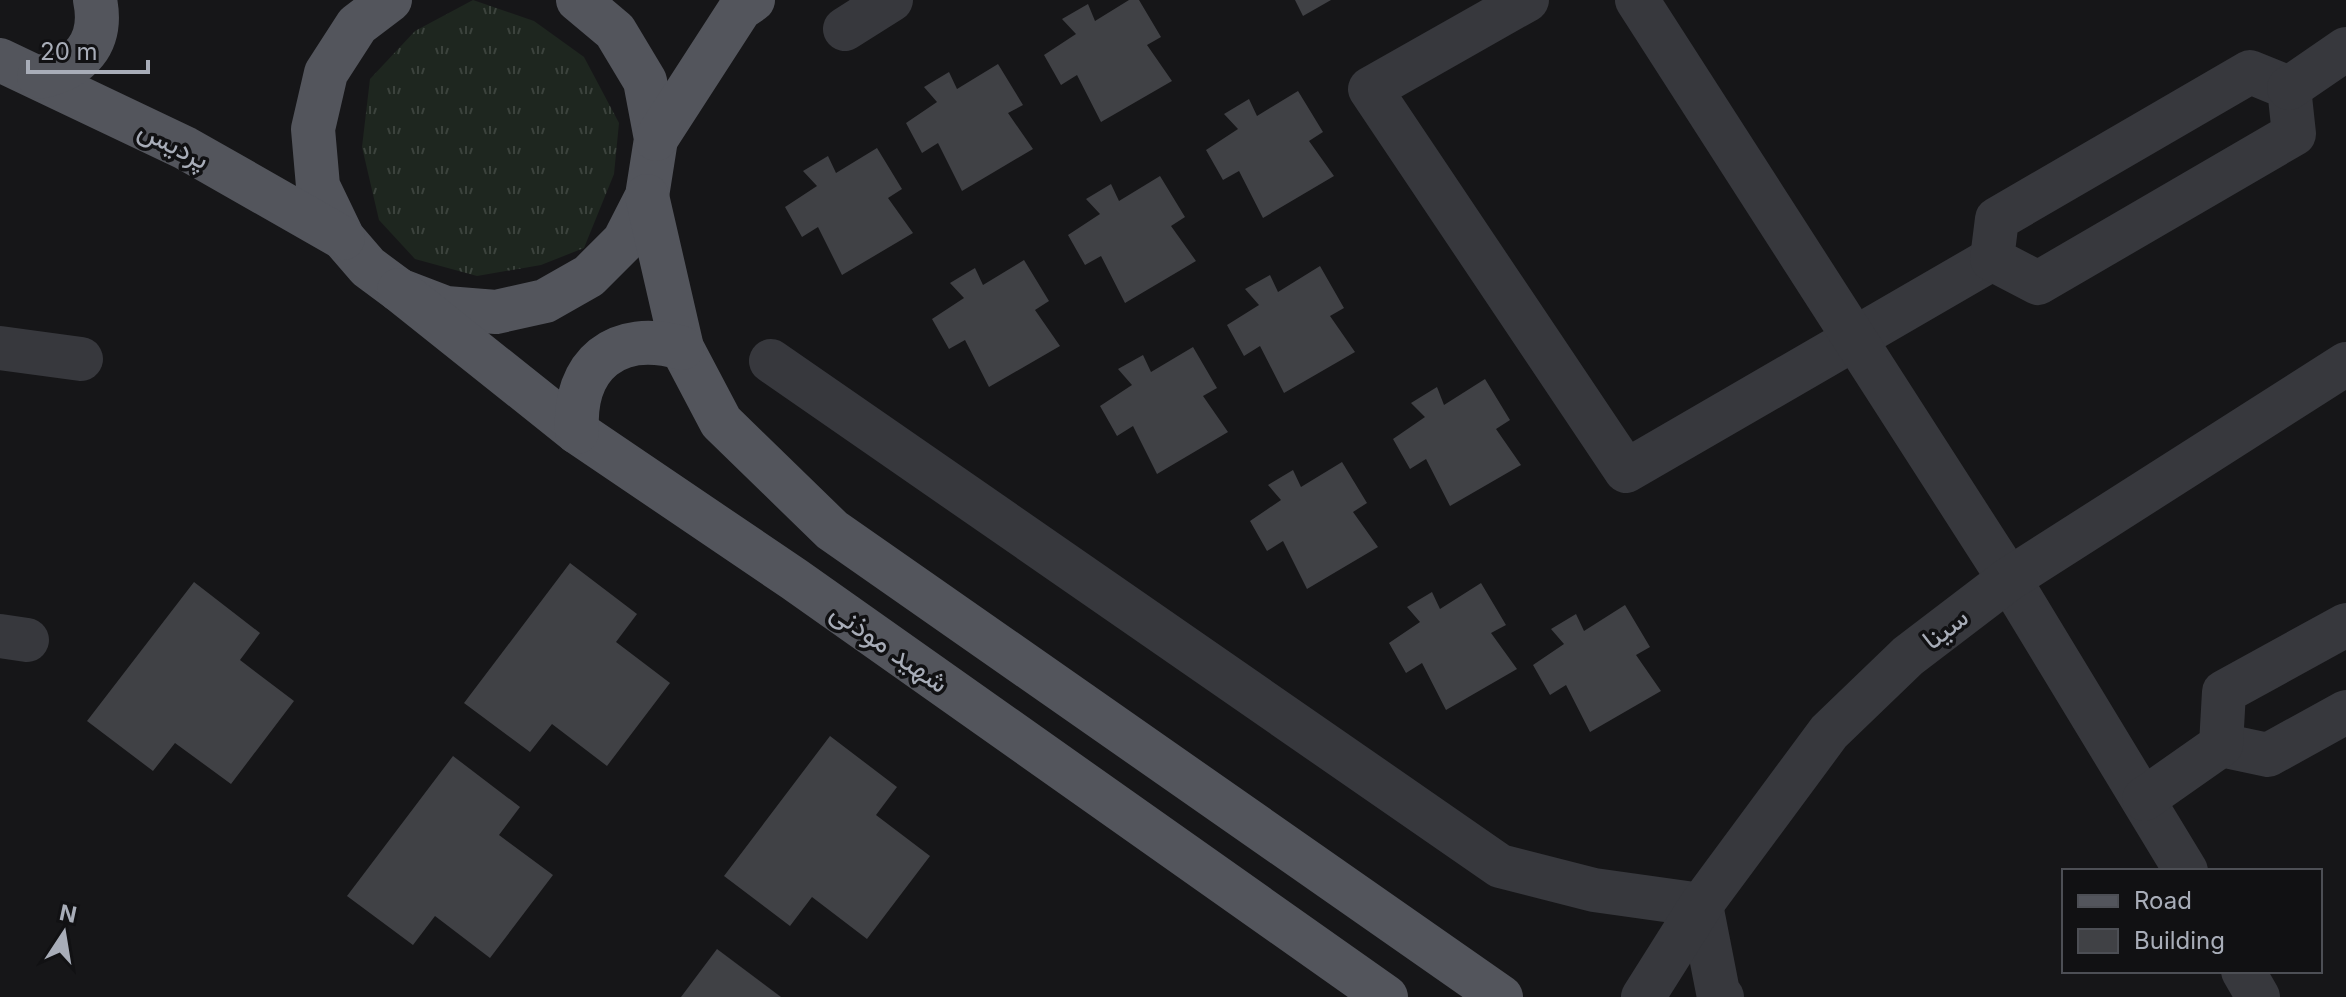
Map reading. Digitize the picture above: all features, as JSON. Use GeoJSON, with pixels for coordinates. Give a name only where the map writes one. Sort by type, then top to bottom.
{"type":"FeatureCollection","features":[{"type":"Feature","properties":{"kind":"main road"},"geometry":{"type":"LineString","coordinates":[[39,77],[58,74],[75,64],[88,50],[96,33],[98,15],[95,0]]}},
{"type":"Feature","properties":{"kind":"main road"},"geometry":{"type":"LineString","coordinates":[[390,0],[357,25],[326,73],[313,129],[318,186],[343,238],[368,267],[399,290],[446,308],[496,312],[545,301],[589,276],[624,241],[647,196],[656,139],[645,81],[615,31],[578,0]]}},
{"type":"Feature","properties":{"kind":"main road"},"geometry":{"type":"LineString","coordinates":[[656,139],[735,3]]}},
{"type":"Feature","properties":{"kind":"main road","name":"پردیس"},"geometry":{"type":"LineString","coordinates":[[0,60],[185,148],[343,238]]}},
{"type":"Feature","properties":{"kind":"main road"},"geometry":{"type":"LineString","coordinates":[[647,196],[682,348],[721,422],[832,530],[1501,997]]}},
{"type":"Feature","properties":{"kind":"main road","name":"شهید موذنی"},"geometry":{"type":"LineString","coordinates":[[399,290],[577,432],[807,588],[1386,997]]}},
{"type":"Feature","properties":{"kind":"main road"},"geometry":{"type":"LineString","coordinates":[[577,432],[576,409],[581,386],[594,366],[613,351],[635,343],[659,341],[682,348]]}},
{"type":"Feature","properties":{"kind":"street"},"geometry":{"type":"LineString","coordinates":[[845,29],[891,0]]}},
{"type":"Feature","properties":{"kind":"street"},"geometry":{"type":"LineString","coordinates":[[1527,0],[1370,89],[1626,471],[1992,259]]}},
{"type":"Feature","properties":{"kind":"street"},"geometry":{"type":"LineString","coordinates":[[1637,0],[2009,579],[2185,869]]}},
{"type":"Feature","properties":{"kind":"street"},"geometry":{"type":"LineString","coordinates":[[2289,88],[2346,49]]}},
{"type":"Feature","properties":{"kind":"street"},"geometry":{"type":"LineString","coordinates":[[1992,259],[1997,219],[2250,72],[2289,88]]}},
{"type":"Feature","properties":{"kind":"street"},"geometry":{"type":"LineString","coordinates":[[1992,259],[2038,283],[2294,134],[2289,88]]}},
{"type":"Feature","properties":{"kind":"street"},"geometry":{"type":"LineString","coordinates":[[0,348],[81,359]]}},
{"type":"Feature","properties":{"kind":"street"},"geometry":{"type":"LineString","coordinates":[[771,361],[1500,866],[1594,890],[1701,905],[1718,992],[1722,997]]}},
{"type":"Feature","properties":{"kind":"street","name":"سینا"},"geometry":{"type":"LineString","coordinates":[[1643,997],[1701,905],[1829,732],[1908,656],[2009,579],[2346,364]]}},
{"type":"Feature","properties":{"kind":"street"},"geometry":{"type":"LineString","coordinates":[[2221,745],[2224,692],[2346,625]]}},
{"type":"Feature","properties":{"kind":"street"},"geometry":{"type":"LineString","coordinates":[[2144,799],[2221,745],[2268,755],[2346,712]]}},
{"type":"Feature","properties":{"kind":"street"},"geometry":{"type":"LineString","coordinates":[[2244,973],[2258,997]]}},
{"type":"Feature","properties":{"kind":"green space"},"geometry":{"type":"Polygon","coordinates":[[[473,0],[534,21],[584,57],[619,123],[614,174],[584,248],[541,265],[477,276],[415,259],[379,220],[362,147],[370,79],[415,31],[473,0]]]}},
{"type":"Feature","properties":{"kind":"building"},"geometry":{"type":"Polygon","coordinates":[[[1129,0],[1139,0],[1161,37],[1147,45],[1172,81],[1101,122],[1077,75],[1061,85],[1044,55],[1076,34],[1062,19],[1088,4],[1095,21],[1129,0]]]}},
{"type":"Feature","properties":{"kind":"building"},"geometry":{"type":"Polygon","coordinates":[[[1295,0],[1331,0],[1303,16],[1295,0]]]}},
{"type":"Feature","properties":{"kind":"building"},"geometry":{"type":"Polygon","coordinates":[[[998,64],[1023,105],[1008,113],[1033,149],[962,191],[938,143],[922,153],[906,123],[937,102],[924,87],[949,72],[957,89],[998,64]]]}},
{"type":"Feature","properties":{"kind":"building"},"geometry":{"type":"Polygon","coordinates":[[[1298,91],[1323,132],[1309,141],[1334,176],[1263,218],[1239,171],[1223,180],[1206,150],[1238,129],[1224,114],[1249,99],[1257,116],[1298,91]]]}},
{"type":"Feature","properties":{"kind":"building"},"geometry":{"type":"Polygon","coordinates":[[[877,148],[902,189],[888,198],[913,233],[842,275],[818,227],[802,237],[785,207],[817,186],[803,171],[828,156],[836,173],[877,148]]]}},
{"type":"Feature","properties":{"kind":"building"},"geometry":{"type":"Polygon","coordinates":[[[1160,176],[1185,217],[1171,226],[1196,261],[1125,303],[1101,256],[1085,265],[1068,235],[1100,214],[1086,199],[1111,184],[1119,201],[1160,176]]]}},
{"type":"Feature","properties":{"kind":"building"},"geometry":{"type":"Polygon","coordinates":[[[1024,260],[1049,301],[1035,310],[1060,346],[989,387],[965,340],[949,349],[932,319],[964,298],[950,283],[975,268],[983,285],[1024,260]]]}},
{"type":"Feature","properties":{"kind":"building"},"geometry":{"type":"Polygon","coordinates":[[[1320,266],[1344,308],[1330,316],[1355,352],[1284,393],[1260,346],[1244,356],[1227,325],[1259,305],[1245,289],[1270,275],[1278,292],[1320,266]]]}},
{"type":"Feature","properties":{"kind":"building"},"geometry":{"type":"Polygon","coordinates":[[[1193,347],[1217,388],[1203,396],[1228,432],[1157,474],[1133,426],[1117,436],[1100,406],[1132,385],[1118,369],[1143,355],[1151,372],[1193,347]]]}},
{"type":"Feature","properties":{"kind":"building"},"geometry":{"type":"Polygon","coordinates":[[[1485,379],[1510,420],[1496,429],[1521,465],[1450,506],[1426,459],[1410,469],[1393,439],[1425,417],[1411,403],[1437,387],[1444,405],[1485,379]]]}},
{"type":"Feature","properties":{"kind":"building"},"geometry":{"type":"Polygon","coordinates":[[[1342,462],[1367,503],[1353,512],[1378,547],[1307,589],[1283,541],[1267,551],[1250,521],[1281,500],[1268,485],[1293,470],[1301,487],[1342,462]]]}},
{"type":"Feature","properties":{"kind":"building"},"geometry":{"type":"Polygon","coordinates":[[[570,563],[637,614],[616,642],[670,683],[607,766],[552,724],[530,752],[464,703],[570,563]]]}},
{"type":"Feature","properties":{"kind":"building"},"geometry":{"type":"Polygon","coordinates":[[[194,582],[260,633],[240,660],[294,701],[231,784],[175,743],[153,771],[87,721],[194,582]]]}},
{"type":"Feature","properties":{"kind":"building"},"geometry":{"type":"Polygon","coordinates":[[[1481,583],[1506,625],[1491,633],[1517,669],[1446,710],[1422,663],[1406,673],[1389,643],[1420,622],[1407,607],[1432,592],[1440,609],[1481,583]]]}},
{"type":"Feature","properties":{"kind":"building"},"geometry":{"type":"Polygon","coordinates":[[[1625,605],[1650,647],[1636,655],[1661,691],[1590,732],[1566,685],[1550,695],[1533,665],[1564,644],[1551,629],[1576,614],[1584,631],[1625,605]]]}},
{"type":"Feature","properties":{"kind":"building"},"geometry":{"type":"Polygon","coordinates":[[[830,736],[897,787],[876,815],[930,856],[867,939],[812,897],[790,926],[724,876],[830,736]]]}},
{"type":"Feature","properties":{"kind":"building"},"geometry":{"type":"Polygon","coordinates":[[[453,756],[520,807],[499,835],[553,875],[490,958],[435,916],[413,945],[347,896],[453,756]]]}},
{"type":"Feature","properties":{"kind":"building"},"geometry":{"type":"Polygon","coordinates":[[[717,949],[781,997],[681,997],[717,949]]]}}]}
